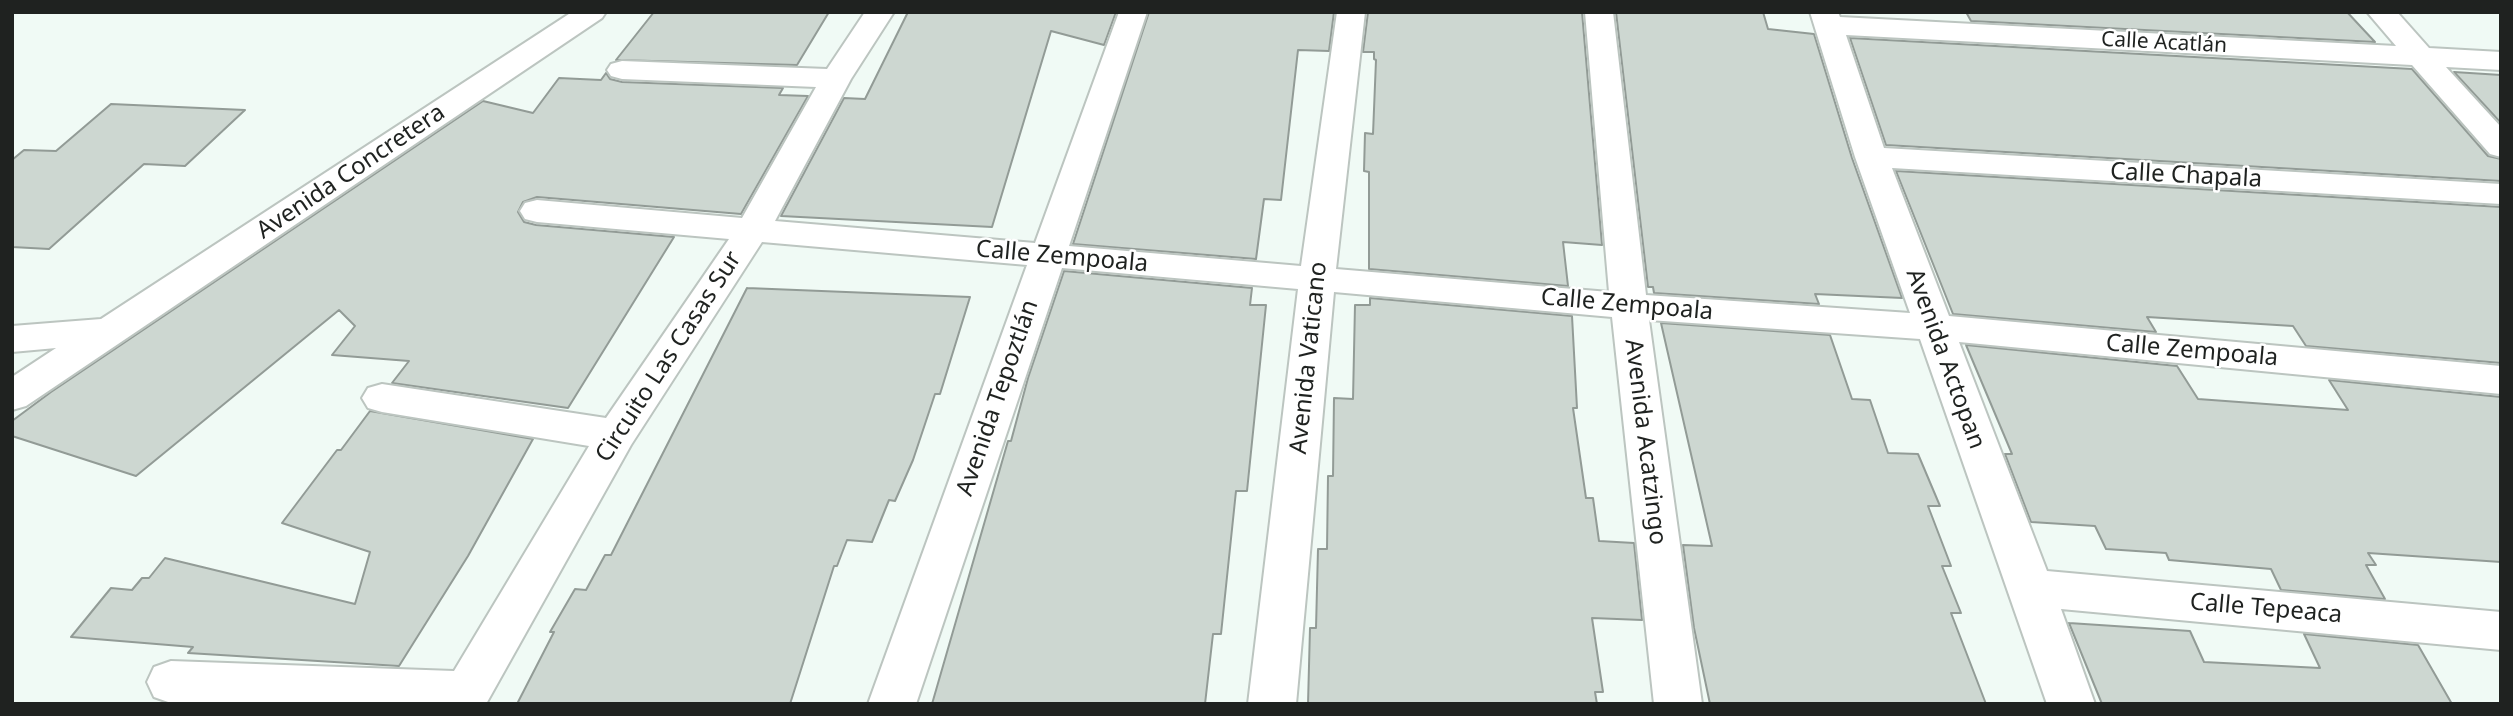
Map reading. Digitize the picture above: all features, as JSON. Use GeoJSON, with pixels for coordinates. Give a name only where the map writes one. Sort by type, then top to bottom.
{"type":"FeatureCollection","features":[{"type":"Feature","properties":{"kind":"street","name":"Avenida Concretera"},"geometry":{"type":"LineString","coordinates":[[12,396],[590,12]]}},
{"type":"Feature","properties":{"kind":"street","name":"Circuito Las Casas Sur"},"geometry":{"type":"LineString","coordinates":[[462,698],[616,435],[753,229],[836,79],[880,12]]}},
{"type":"Feature","properties":{"kind":"street","name":"Avenida Tepoztlán"},"geometry":{"type":"LineString","coordinates":[[892,704],[1133,12]]}},
{"type":"Feature","properties":{"kind":"street","name":"Avenida Vaticano"},"geometry":{"type":"LineString","coordinates":[[1272,704],[1317,278],[1351,12]]}},
{"type":"Feature","properties":{"kind":"street","name":"Avenida Acatzingo"},"geometry":{"type":"LineString","coordinates":[[1599,12],[1629,306],[1678,704]]}},
{"type":"Feature","properties":{"kind":"street"},"geometry":{"type":"LineString","coordinates":[[2381,12],[2501,147]]}},
{"type":"Feature","properties":{"kind":"street","name":"Calle Acatlán"},"geometry":{"type":"LineString","coordinates":[[1826,18],[2501,61]]}},
{"type":"Feature","properties":{"kind":"street","name":"Avenida Actopan"},"geometry":{"type":"LineString","coordinates":[[1826,18],[1871,158],[2031,587],[2071,704]]}},
{"type":"Feature","properties":{"kind":"street"},"geometry":{"type":"LineString","coordinates":[[622,70],[836,79]]}},
{"type":"Feature","properties":{"kind":"street","name":"Calle Chapala"},"geometry":{"type":"LineString","coordinates":[[1871,158],[2501,194]]}},
{"type":"Feature","properties":{"kind":"street","name":"Calle Zempoala"},"geometry":{"type":"LineString","coordinates":[[537,211],[1629,306],[1933,327],[2501,380]]}},
{"type":"Feature","properties":{"kind":"street"},"geometry":{"type":"LineString","coordinates":[[12,339],[111,331]]}},
{"type":"Feature","properties":{"kind":"street"},"geometry":{"type":"LineString","coordinates":[[382,398],[616,435]]}},
{"type":"Feature","properties":{"kind":"street","name":"Calle Tepeaca"},"geometry":{"type":"LineString","coordinates":[[2031,587],[2501,631]]}},
{"type":"Feature","properties":{"kind":"street"},"geometry":{"type":"LineString","coordinates":[[171,682],[462,698]]}},
{"type":"Feature","properties":{"kind":"building"},"geometry":{"type":"Polygon","coordinates":[[[654,12],[829,12],[797,65],[616,60],[654,12]]]}},
{"type":"Feature","properties":{"kind":"building"},"geometry":{"type":"Polygon","coordinates":[[[908,12],[1116,12],[1104,45],[1051,31],[992,227],[781,216],[844,98],[865,99],[908,12]]]}},
{"type":"Feature","properties":{"kind":"building"},"geometry":{"type":"Polygon","coordinates":[[[1149,12],[1334,12],[1329,51],[1298,50],[1281,200],[1264,199],[1256,259],[1073,244],[1149,12]]]}},
{"type":"Feature","properties":{"kind":"building"},"geometry":{"type":"Polygon","coordinates":[[[1368,12],[1582,12],[1602,245],[1563,242],[1568,286],[1369,269],[1369,172],[1364,171],[1365,133],[1373,134],[1376,60],[1374,52],[1363,52],[1368,12]]]}},
{"type":"Feature","properties":{"kind":"building"},"geometry":{"type":"Polygon","coordinates":[[[1616,12],[1763,12],[1768,29],[1814,34],[1852,158],[1902,298],[1815,294],[1819,304],[1654,293],[1653,287],[1648,287],[1616,12]]]}},
{"type":"Feature","properties":{"kind":"building"},"geometry":{"type":"Polygon","coordinates":[[[1966,12],[2347,12],[2375,42],[1971,21],[1966,12]]]}},
{"type":"Feature","properties":{"kind":"building"},"geometry":{"type":"Polygon","coordinates":[[[1850,38],[2412,69],[2488,156],[2501,159],[2501,181],[1886,145],[1850,38]]]}},
{"type":"Feature","properties":{"kind":"building"},"geometry":{"type":"Polygon","coordinates":[[[2454,72],[2501,75],[2501,123],[2454,72]]]}},
{"type":"Feature","properties":{"kind":"building"},"geometry":{"type":"Polygon","coordinates":[[[606,73],[610,79],[622,82],[783,88],[779,95],[808,96],[741,214],[537,197],[523,202],[518,212],[524,222],[536,225],[674,237],[568,408],[392,383],[409,361],[332,355],[355,326],[339,310],[136,476],[12,436],[12,421],[51,392],[483,101],[533,113],[559,78],[601,80],[606,73]]]}},
{"type":"Feature","properties":{"kind":"building"},"geometry":{"type":"Polygon","coordinates":[[[111,104],[245,110],[185,166],[144,164],[49,249],[12,247],[12,160],[24,150],[56,151],[111,104]]]}},
{"type":"Feature","properties":{"kind":"building"},"geometry":{"type":"Polygon","coordinates":[[[1896,171],[2501,207],[2501,363],[2306,346],[2293,326],[2147,317],[2156,332],[1953,314],[1896,171]]]}},
{"type":"Feature","properties":{"kind":"building"},"geometry":{"type":"Polygon","coordinates":[[[1064,271],[1252,288],[1250,305],[1266,305],[1247,491],[1236,491],[1221,634],[1213,634],[1205,704],[932,704],[1008,441],[1011,441],[1028,378],[1064,271]]]}},
{"type":"Feature","properties":{"kind":"building"},"geometry":{"type":"Polygon","coordinates":[[[747,288],[970,297],[940,394],[935,394],[913,460],[895,501],[889,500],[872,542],[847,540],[837,566],[834,566],[790,704],[517,704],[554,632],[550,632],[575,589],[586,590],[605,555],[611,555],[747,288]]]}},
{"type":"Feature","properties":{"kind":"building"},"geometry":{"type":"Polygon","coordinates":[[[1370,298],[1572,316],[1577,408],[1573,408],[1586,498],[1593,498],[1599,541],[1634,543],[1642,620],[1592,618],[1603,692],[1595,692],[1597,704],[1308,704],[1310,628],[1316,628],[1318,549],[1327,549],[1328,476],[1333,476],[1334,398],[1353,399],[1355,305],[1370,305],[1370,298]]]}},
{"type":"Feature","properties":{"kind":"building"},"geometry":{"type":"Polygon","coordinates":[[[1661,323],[1830,335],[1852,399],[1870,400],[1888,453],[1918,454],[1940,506],[1928,506],[1951,566],[1942,566],[1961,613],[1951,613],[1986,704],[1710,704],[1694,628],[1683,545],[1712,546],[1661,323]]]}},
{"type":"Feature","properties":{"kind":"building"},"geometry":{"type":"Polygon","coordinates":[[[1966,345],[2177,366],[2198,399],[2348,410],[2329,380],[2501,397],[2501,562],[2368,553],[2376,565],[2366,565],[2385,599],[2281,590],[2271,569],[2169,560],[2166,553],[2106,549],[2095,526],[2031,522],[2005,454],[2012,454],[1966,345]]]}},
{"type":"Feature","properties":{"kind":"building"},"geometry":{"type":"Polygon","coordinates":[[[370,411],[533,439],[468,556],[399,666],[188,653],[193,647],[71,637],[111,588],[132,590],[142,578],[149,578],[165,558],[355,604],[370,552],[282,523],[370,411]]]}},
{"type":"Feature","properties":{"kind":"building"},"geometry":{"type":"Polygon","coordinates":[[[2069,623],[2190,631],[2204,662],[2320,668],[2304,634],[2418,645],[2452,704],[2102,704],[2069,623]]]}}]}
